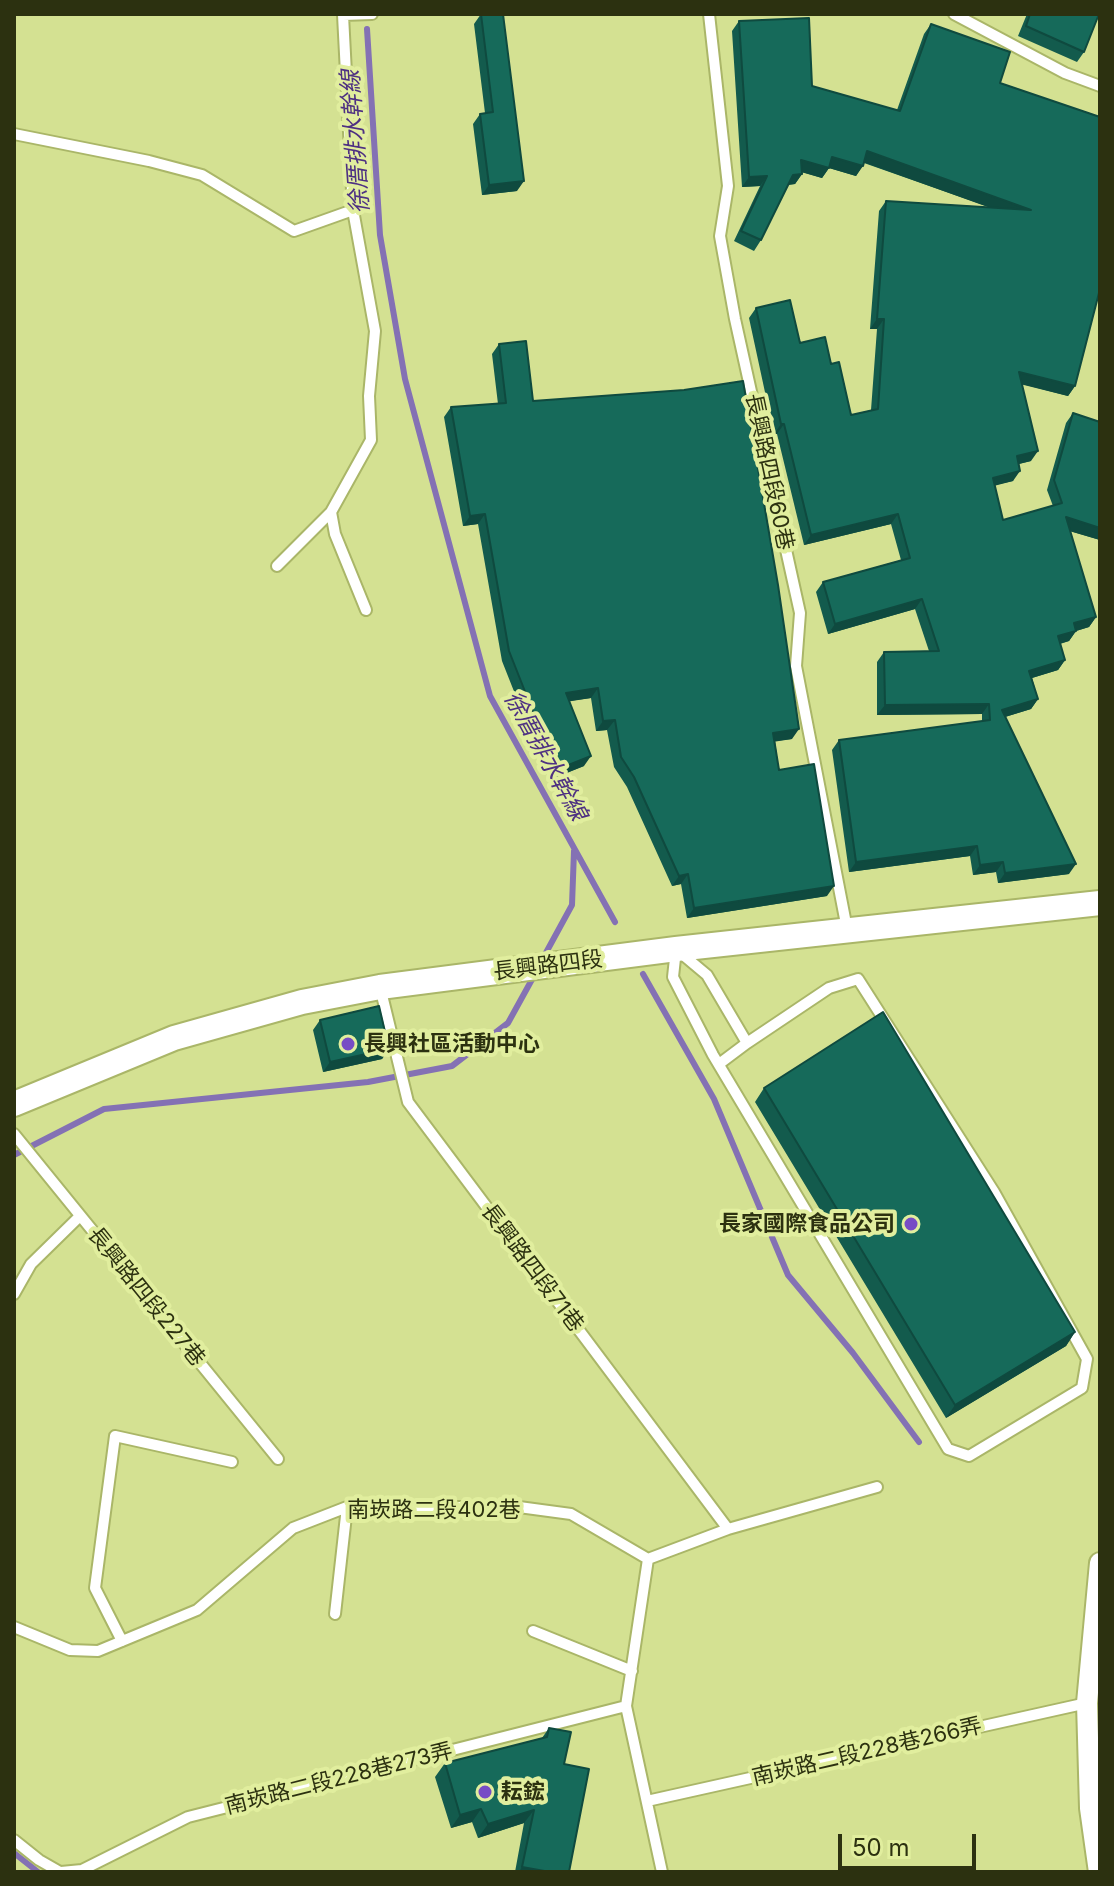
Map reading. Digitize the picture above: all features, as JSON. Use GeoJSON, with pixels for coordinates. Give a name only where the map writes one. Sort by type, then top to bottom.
{"type":"FeatureCollection","features":[{"type":"Feature","properties":{"kind":"street","name":"長興路四段"},"geometry":{"type":"LineString","coordinates":[[14,1104],[174,1038],[302,1002],[380,987],[847,929],[1100,903]]}},
{"type":"Feature","properties":{"kind":"street"},"geometry":{"type":"LineString","coordinates":[[1099,1872],[1090,1808],[1087,1703],[1100,1563]]}},
{"type":"Feature","properties":{"kind":"lane"},"geometry":{"type":"LineString","coordinates":[[277,566],[331,512],[371,440],[369,396],[375,331],[353,210],[343,15],[372,14]]}},
{"type":"Feature","properties":{"kind":"lane","name":"長興路四段60巷"},"geometry":{"type":"LineString","coordinates":[[709,14],[728,186],[720,236],[735,319],[800,613],[796,666],[847,929]]}},
{"type":"Feature","properties":{"kind":"lane"},"geometry":{"type":"LineString","coordinates":[[954,14],[1065,73],[1100,86]]}},
{"type":"Feature","properties":{"kind":"lane"},"geometry":{"type":"LineString","coordinates":[[14,134],[202,175],[294,231],[353,210]]}},
{"type":"Feature","properties":{"kind":"lane"},"geometry":{"type":"LineString","coordinates":[[331,512],[335,534],[366,610]]}},
{"type":"Feature","properties":{"kind":"lane"},"geometry":{"type":"LineString","coordinates":[[676,949],[707,975],[747,1043]]}},
{"type":"Feature","properties":{"kind":"lane"},"geometry":{"type":"LineString","coordinates":[[676,949],[673,977],[719,1064],[948,1449],[969,1456],[1082,1388],[1087,1359],[994,1192],[858,979],[829,988],[719,1064]]}},
{"type":"Feature","properties":{"kind":"lane","name":"長興路四段71巷"},"geometry":{"type":"LineString","coordinates":[[380,987],[408,1102],[728,1529]]}},
{"type":"Feature","properties":{"kind":"lane","name":"長興路四段227巷"},"geometry":{"type":"LineString","coordinates":[[14,1134],[278,1459]]}},
{"type":"Feature","properties":{"kind":"lane"},"geometry":{"type":"LineString","coordinates":[[14,1294],[31,1264],[80,1216]]}},
{"type":"Feature","properties":{"kind":"lane"},"geometry":{"type":"LineString","coordinates":[[122,1641],[95,1588],[115,1436],[232,1462]]}},
{"type":"Feature","properties":{"kind":"lane"},"geometry":{"type":"LineString","coordinates":[[662,1872],[626,1706],[648,1559],[728,1529],[877,1487]]}},
{"type":"Feature","properties":{"kind":"lane"},"geometry":{"type":"LineString","coordinates":[[335,1614],[347,1507]]}},
{"type":"Feature","properties":{"kind":"lane","name":"南崁路二段402巷"},"geometry":{"type":"LineString","coordinates":[[14,1627],[70,1650],[98,1651],[197,1610],[293,1528],[347,1507],[519,1507],[571,1514],[648,1559]]}},
{"type":"Feature","properties":{"kind":"lane"},"geometry":{"type":"LineString","coordinates":[[533,1631],[632,1671]]}},
{"type":"Feature","properties":{"kind":"lane","name":"南崁路二段228巷266弄"},"geometry":{"type":"LineString","coordinates":[[647,1801],[1087,1703]]}},
{"type":"Feature","properties":{"kind":"lane","name":"南崁路二段228巷273弄"},"geometry":{"type":"LineString","coordinates":[[14,1840],[60,1872],[82,1870],[188,1817],[626,1706]]}},
{"type":"Feature","properties":{"kind":"building"},"geometry":{"type":"Polygon","coordinates":[[[481,14],[503,14],[524,181],[489,185],[480,114],[493,112],[481,14]]]}},
{"type":"Feature","properties":{"kind":"building"},"geometry":{"type":"Polygon","coordinates":[[[1030,14],[1099,14],[1084,52],[1026,26],[1030,14]]]}},
{"type":"Feature","properties":{"kind":"building"},"geometry":{"type":"Polygon","coordinates":[[[809,18],[812,86],[900,111],[931,24],[1010,52],[1000,83],[1100,117],[1100,289],[1075,386],[1019,372],[1038,451],[1017,456],[1020,471],[993,478],[1003,520],[1062,503],[1054,480],[1073,413],[1100,422],[1100,528],[1066,517],[1096,617],[1074,623],[1076,631],[1058,636],[1065,660],[1029,671],[1038,699],[1002,710],[1076,864],[1005,873],[1003,862],[980,865],[977,846],[856,862],[839,740],[990,720],[989,704],[885,705],[884,652],[939,651],[922,599],[835,624],[823,582],[910,558],[898,514],[811,535],[784,424],[781,424],[756,308],[790,300],[800,343],[825,337],[831,364],[839,362],[851,415],[878,409],[884,319],[877,319],[886,201],[1031,210],[867,151],[863,166],[832,157],[829,168],[801,160],[802,174],[793,175],[761,240],[741,231],[767,176],[749,177],[739,21],[809,18]]]}},
{"type":"Feature","properties":{"kind":"building"},"geometry":{"type":"Polygon","coordinates":[[[526,341],[533,401],[684,390],[743,381],[799,729],[773,733],[779,770],[814,764],[834,886],[694,908],[688,874],[679,876],[634,777],[621,757],[615,720],[603,721],[598,688],[566,693],[591,756],[556,770],[509,651],[485,514],[470,516],[451,407],[506,403],[499,344],[526,341]]]}},
{"type":"Feature","properties":{"kind":"building","name":"長興社區活動中心"},"geometry":{"type":"Polygon","coordinates":[[[379,1006],[389,1049],[330,1062],[320,1020],[379,1006]]]}},
{"type":"Feature","properties":{"kind":"building","name":"長家國際食品公司"},"geometry":{"type":"Polygon","coordinates":[[[883,1012],[1075,1332],[955,1405],[764,1088],[883,1012]]]}},
{"type":"Feature","properties":{"kind":"building"},"geometry":{"type":"Polygon","coordinates":[[[549,1728],[571,1732],[564,1764],[589,1769],[569,1872],[522,1867],[534,1810],[488,1824],[481,1809],[460,1815],[445,1763],[547,1737],[549,1728]]]}},
{"type":"Feature","properties":{"kind":"waterway","name":"徐厝排水幹線"},"geometry":{"type":"LineString","coordinates":[[367,29],[380,235],[405,379],[490,696],[615,922]]}},
{"type":"Feature","properties":{"kind":"waterway","name":"徐厝排水幹線"},"geometry":{"type":"LineString","coordinates":[[542,960],[572,905],[574,851]]}},
{"type":"Feature","properties":{"kind":"waterway","name":"徐厝排水幹線"},"geometry":{"type":"LineString","coordinates":[[14,1155],[104,1109],[368,1082],[452,1066],[508,1023],[535,974]]}},
{"type":"Feature","properties":{"kind":"waterway"},"geometry":{"type":"LineString","coordinates":[[643,974],[714,1099],[788,1275],[853,1353],[919,1442]]}},
{"type":"Feature","properties":{"kind":"waterway","name":"徐厝排水幹線"},"geometry":{"type":"LineString","coordinates":[[14,1853],[38,1872]]}},
{"type":"Feature","properties":{"kind":"place","name":"長興社區活動中心"},"geometry":{"type":"Point","coordinates":[348,1044]}},
{"type":"Feature","properties":{"kind":"place","name":"長家國際食品公司"},"geometry":{"type":"Point","coordinates":[911,1224]}},
{"type":"Feature","properties":{"kind":"place","name":"耘鋐"},"geometry":{"type":"Point","coordinates":[485,1792]}}]}
